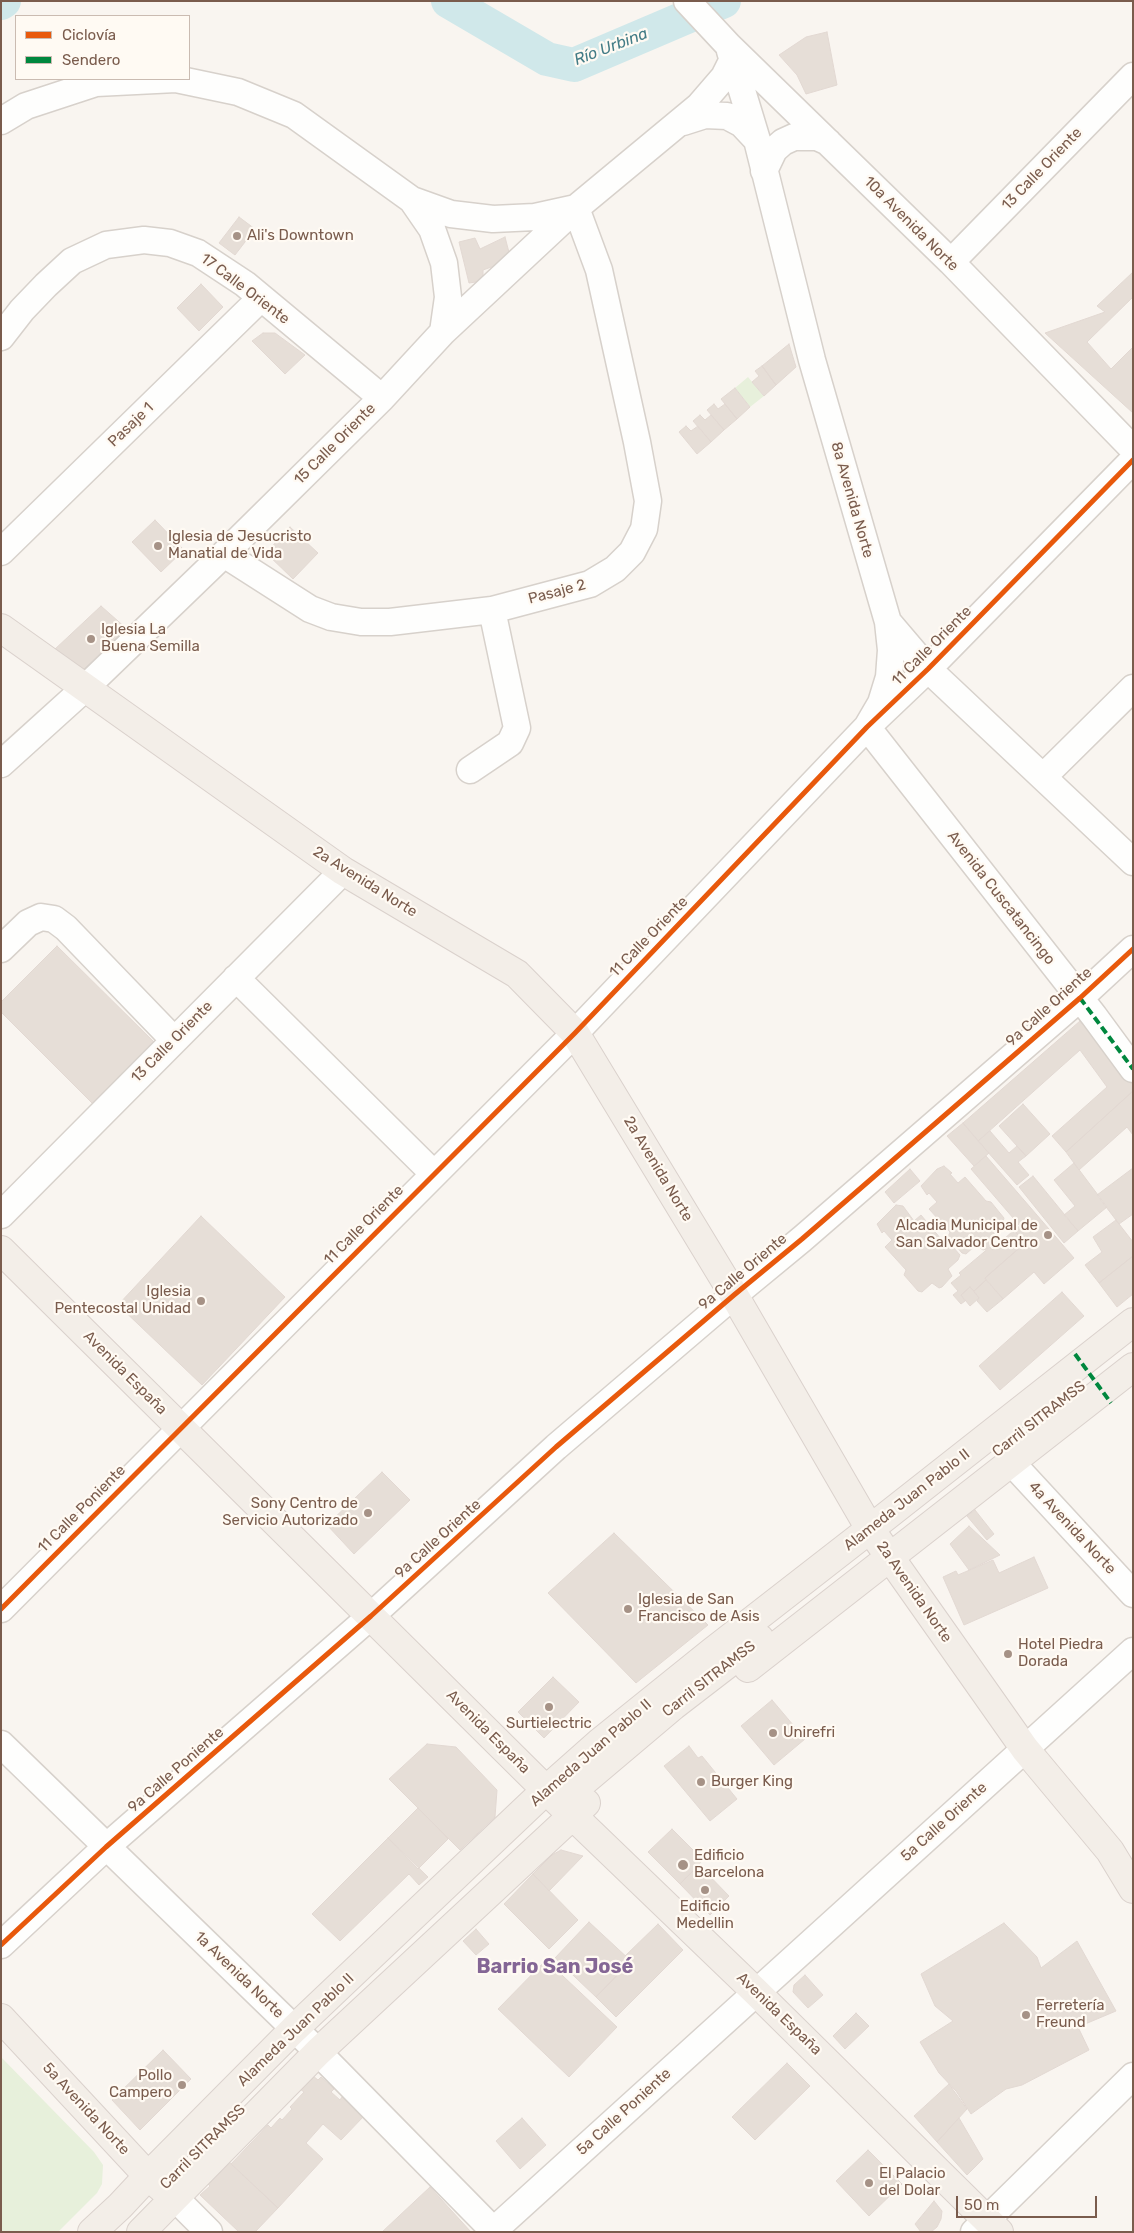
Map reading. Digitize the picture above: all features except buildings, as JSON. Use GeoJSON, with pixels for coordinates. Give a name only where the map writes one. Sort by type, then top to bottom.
{"type":"FeatureCollection","features":[{"type":"Feature","properties":{"kind":"main road","name":"2a Avenida Norte"},"geometry":{"type":"LineString","coordinates":[[1,628],[344,871],[517,974],[575,1033],[734,1295],[880,1544],[1025,1749],[1110,1851],[1133,1889]]}},
{"type":"Feature","properties":{"kind":"main road","name":"Avenida España"},"geometry":{"type":"LineString","coordinates":[[1,1250],[559,1803],[756,1992],[987,2228]]}},
{"type":"Feature","properties":{"kind":"main road","name":"Alameda Juan Pablo II"},"geometry":{"type":"LineString","coordinates":[[92,2232],[120,2206],[161,2187],[307,2041],[559,1803],[684,1718],[1133,1322]]}},
{"type":"Feature","properties":{"kind":"main road","name":"Carril SITRAMSS"},"geometry":{"type":"LineString","coordinates":[[880,1544],[1133,1346]]}},
{"type":"Feature","properties":{"kind":"main road","name":"Alameda Juan Pablo II"},"geometry":{"type":"LineString","coordinates":[[307,2041],[559,1803],[660,1693],[880,1544],[1011,1462],[1133,1367]]}},
{"type":"Feature","properties":{"kind":"main road","name":"5a Avenida Norte"},"geometry":{"type":"LineString","coordinates":[[1,2018],[161,2187]]}},
{"type":"Feature","properties":{"kind":"main road","name":"Alameda Juan Pablo II"},"geometry":{"type":"LineString","coordinates":[[141,2232],[161,2187]]}},
{"type":"Feature","properties":{"kind":"main road","name":"Carril SITRAMSS"},"geometry":{"type":"LineString","coordinates":[[119,2232],[161,2187]]}},
{"type":"Feature","properties":{"kind":"street","name":"10a Avenida Norte"},"geometry":{"type":"LineString","coordinates":[[686,1],[728,48],[792,107],[951,262],[1133,449]]}},
{"type":"Feature","properties":{"kind":"street","name":"8a Avenida Norte"},"geometry":{"type":"LineString","coordinates":[[728,48],[757,140],[812,360],[888,622],[928,669],[1133,862]]}},
{"type":"Feature","properties":{"kind":"street","name":"15 Calle Oriente"},"geometry":{"type":"LineString","coordinates":[[1,764],[84,688],[224,554],[382,398],[443,332],[576,208],[699,106],[724,77],[728,48]]}},
{"type":"Feature","properties":{"kind":"street","name":"13 Calle Oriente"},"geometry":{"type":"LineString","coordinates":[[951,262],[1133,76]]}},
{"type":"Feature","properties":{"kind":"street"},"geometry":{"type":"LineString","coordinates":[[1,121],[26,106],[96,84],[160,80]]}},
{"type":"Feature","properties":{"kind":"street"},"geometry":{"type":"LineString","coordinates":[[181,80],[238,92],[294,115],[412,200],[452,214],[493,219],[535,218],[576,208]]}},
{"type":"Feature","properties":{"kind":"street"},"geometry":{"type":"LineString","coordinates":[[699,106],[720,96],[742,92],[768,95],[792,107]]}},
{"type":"Feature","properties":{"kind":"street","name":"15 Calle Oriente"},"geometry":{"type":"LineString","coordinates":[[672,129],[694,117],[716,114],[738,121],[757,140]]}},
{"type":"Feature","properties":{"kind":"street"},"geometry":{"type":"LineString","coordinates":[[764,171],[771,155],[783,142],[794,137],[817,137],[828,142]]}},
{"type":"Feature","properties":{"kind":"street"},"geometry":{"type":"LineString","coordinates":[[412,200],[432,229],[444,262],[448,297],[443,332]]}},
{"type":"Feature","properties":{"kind":"street","name":"Pasaje 2"},"geometry":{"type":"LineString","coordinates":[[224,554],[310,609],[331,617],[361,622],[390,622],[492,610],[590,584],[615,569],[632,552],[644,529],[648,501],[638,442],[599,270],[576,208]]}},
{"type":"Feature","properties":{"kind":"street","name":"17 Calle Oriente"},"geometry":{"type":"LineString","coordinates":[[1,337],[28,304],[72,261],[106,245],[144,240],[170,243],[198,253],[261,298],[382,398]]}},
{"type":"Feature","properties":{"kind":"street","name":"Pasaje 1"},"geometry":{"type":"LineString","coordinates":[[1,552],[261,298]]}},
{"type":"Feature","properties":{"kind":"street","name":"11 Calle Oriente"},"geometry":{"type":"LineString","coordinates":[[180,1428],[575,1033],[867,727],[928,669],[1133,460]]}},
{"type":"Feature","properties":{"kind":"street"},"geometry":{"type":"LineString","coordinates":[[470,770],[510,743],[517,728],[492,610]]}},
{"type":"Feature","properties":{"kind":"street"},"geometry":{"type":"LineString","coordinates":[[867,727],[880,703],[889,677],[891,650],[888,622]]}},
{"type":"Feature","properties":{"kind":"street"},"geometry":{"type":"LineString","coordinates":[[1044,777],[1133,688]]}},
{"type":"Feature","properties":{"kind":"street","name":"Avenida Cuscatancingo"},"geometry":{"type":"LineString","coordinates":[[867,727],[1080,998],[1133,1069]]}},
{"type":"Feature","properties":{"kind":"street","name":"13 Calle Oriente"},"geometry":{"type":"LineString","coordinates":[[1,1215],[344,871]]}},
{"type":"Feature","properties":{"kind":"street"},"geometry":{"type":"LineString","coordinates":[[1,949],[28,923],[40,917],[54,919],[66,928],[174,1040]]}},
{"type":"Feature","properties":{"kind":"street","name":"9a Calle Oriente"},"geometry":{"type":"LineString","coordinates":[[371,1616],[556,1447],[802,1239],[1080,998],[1133,949]]}},
{"type":"Feature","properties":{"kind":"street"},"geometry":{"type":"LineString","coordinates":[[236,978],[433,1173]]}},
{"type":"Feature","properties":{"kind":"street","name":"11 Calle Poniente"},"geometry":{"type":"LineString","coordinates":[[1,1609],[180,1428]]}},
{"type":"Feature","properties":{"kind":"street","name":"4a Avenida Norte"},"geometry":{"type":"LineString","coordinates":[[1011,1462],[1133,1594]]}},
{"type":"Feature","properties":{"kind":"street","name":"9a Calle Poniente"},"geometry":{"type":"LineString","coordinates":[[1,1945],[106,1848],[371,1616]]}},
{"type":"Feature","properties":{"kind":"street","name":"5a Calle Oriente"},"geometry":{"type":"LineString","coordinates":[[756,1992],[1133,1651]]}},
{"type":"Feature","properties":{"kind":"street","name":"1a Avenida Norte"},"geometry":{"type":"LineString","coordinates":[[1,1744],[307,2041],[493,2231]]}},
{"type":"Feature","properties":{"kind":"street","name":"5a Calle Poniente"},"geometry":{"type":"LineString","coordinates":[[493,2231],[756,1992]]}},
{"type":"Feature","properties":{"kind":"street"},"geometry":{"type":"LineString","coordinates":[[987,2228],[1133,2076]]}},
{"type":"Feature","properties":{"kind":"street"},"geometry":{"type":"LineString","coordinates":[[161,2187],[209,2232]]}},
{"type":"Feature","properties":{"kind":"green space"},"geometry":{"type":"Polygon","coordinates":[[[748,377],[764,396],[750,407],[735,388],[748,377]]]}},
{"type":"Feature","properties":{"kind":"green space"},"geometry":{"type":"Polygon","coordinates":[[[1,2057],[94,2152],[103,2165],[102,2184],[97,2193],[58,2232],[1,2232],[1,2057]]]}},
{"type":"Feature","properties":{"kind":"waterway","name":"Río Urbina"},"geometry":{"type":"LineString","coordinates":[[448,1],[547,59],[574,65],[724,1]]}},
{"type":"Feature","properties":{"kind":"marked path"},"geometry":{"type":"LineString","coordinates":[[1080,998],[1133,1069]]}},
{"type":"Feature","properties":{"kind":"marked path"},"geometry":{"type":"LineString","coordinates":[[1075,1354],[1111,1403]]}},
{"type":"Feature","properties":{"kind":"cycle path"},"geometry":{"type":"LineString","coordinates":[[1,1609],[575,1033],[867,727],[928,669],[1133,460]]}},
{"type":"Feature","properties":{"kind":"cycle path"},"geometry":{"type":"LineString","coordinates":[[1,1945],[106,1847],[371,1616],[556,1447],[802,1239],[1080,998],[1133,949]]}},
{"type":"Feature","properties":{"kind":"place","name":"Ali's Downtown"},"geometry":{"type":"Point","coordinates":[237,236]}},
{"type":"Feature","properties":{"kind":"place","name":"Iglesia de Jesucristo Manatial de Vida"},"geometry":{"type":"Point","coordinates":[158,546]}},
{"type":"Feature","properties":{"kind":"place","name":"Iglesia La Buena Semilla"},"geometry":{"type":"Point","coordinates":[91,639]}},
{"type":"Feature","properties":{"kind":"place","name":"Alcadia Municipal de San Salvador Centro"},"geometry":{"type":"Point","coordinates":[1048,1235]}},
{"type":"Feature","properties":{"kind":"place","name":"Iglesia Pentecostal Unidad"},"geometry":{"type":"Point","coordinates":[201,1301]}},
{"type":"Feature","properties":{"kind":"place","name":"Sony Centro de Servicio Autorizado"},"geometry":{"type":"Point","coordinates":[368,1513]}},
{"type":"Feature","properties":{"kind":"place","name":"Iglesia de San Francisco de Asis"},"geometry":{"type":"Point","coordinates":[628,1609]}},
{"type":"Feature","properties":{"kind":"place","name":"Hotel Piedra Dorada"},"geometry":{"type":"Point","coordinates":[1008,1654]}},
{"type":"Feature","properties":{"kind":"place","name":"Surtielectric"},"geometry":{"type":"Point","coordinates":[549,1707]}},
{"type":"Feature","properties":{"kind":"place","name":"Unirefri"},"geometry":{"type":"Point","coordinates":[773,1733]}},
{"type":"Feature","properties":{"kind":"place","name":"Burger King"},"geometry":{"type":"Point","coordinates":[701,1782]}},
{"type":"Feature","properties":{"kind":"place","name":"Edificio Barcelona"},"geometry":{"type":"Point","coordinates":[683,1865]}},
{"type":"Feature","properties":{"kind":"place","name":"Edificio Medellin"},"geometry":{"type":"Point","coordinates":[705,1890]}},
{"type":"Feature","properties":{"kind":"place","name":"Ferretería Freund"},"geometry":{"type":"Point","coordinates":[1026,2015]}},
{"type":"Feature","properties":{"kind":"place","name":"Pollo Campero"},"geometry":{"type":"Point","coordinates":[182,2085]}},
{"type":"Feature","properties":{"kind":"place","name":"El Palacio del Dolar"},"geometry":{"type":"Point","coordinates":[869,2183]}},
{"type":"Feature","properties":{"kind":"district","name":"Barrio San José"},"geometry":{"type":"Point","coordinates":[555,1967]}}]}
